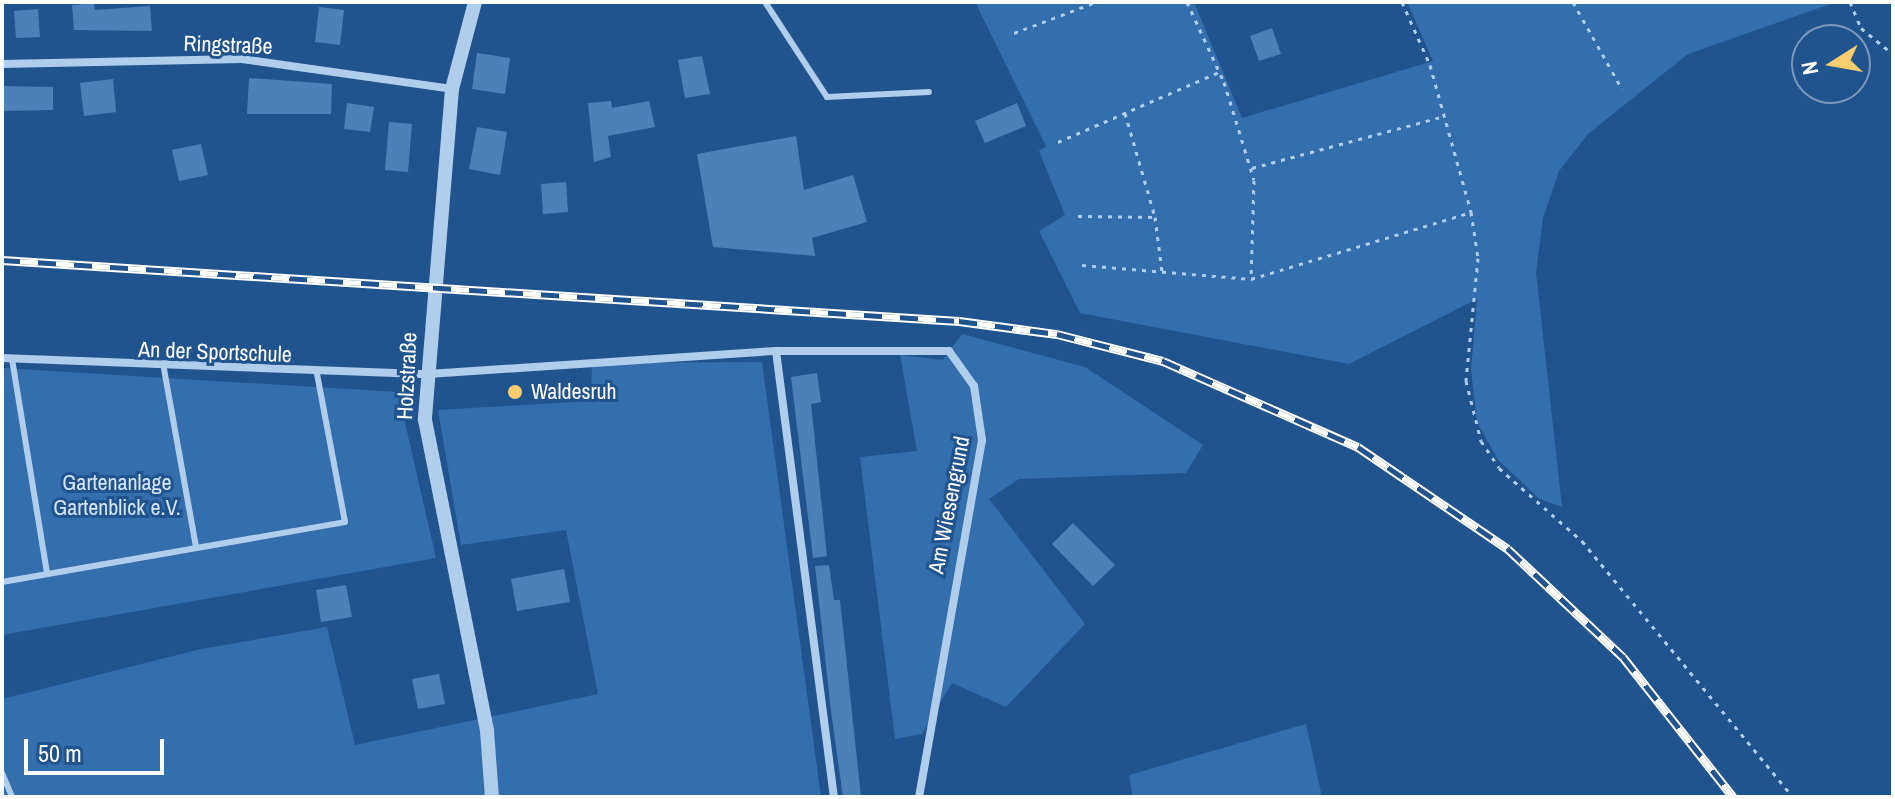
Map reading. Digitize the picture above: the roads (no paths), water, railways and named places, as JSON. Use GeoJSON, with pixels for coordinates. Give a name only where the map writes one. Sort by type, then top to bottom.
{"type":"FeatureCollection","features":[{"type":"Feature","properties":{"kind":"street","name":"Holzstraße"},"geometry":{"type":"LineString","coordinates":[[475,2],[452,89],[428,374],[432,467],[487,731],[492,797]]}},
{"type":"Feature","properties":{"kind":"street","name":"Ringstraße"},"geometry":{"type":"LineString","coordinates":[[2,64],[242,59],[452,89]]}},
{"type":"Feature","properties":{"kind":"street","name":"Am Wiesengrund"},"geometry":{"type":"LineString","coordinates":[[428,374],[776,351],[949,351],[974,386],[982,440],[919,797]]}},
{"type":"Feature","properties":{"kind":"street"},"geometry":{"type":"LineString","coordinates":[[776,351],[834,797]]}},
{"type":"Feature","properties":{"kind":"street","name":"An der Sportschule"},"geometry":{"type":"LineString","coordinates":[[7,359],[164,369],[428,374]]}},
{"type":"Feature","properties":{"kind":"lane"},"geometry":{"type":"LineString","coordinates":[[765,2],[827,97],[929,92]]}},
{"type":"Feature","properties":{"kind":"lane"},"geometry":{"type":"LineString","coordinates":[[7,359],[47,573]]}},
{"type":"Feature","properties":{"kind":"lane"},"geometry":{"type":"LineString","coordinates":[[164,369],[196,547]]}},
{"type":"Feature","properties":{"kind":"lane"},"geometry":{"type":"LineString","coordinates":[[2,582],[345,522],[317,374]]}},
{"type":"Feature","properties":{"kind":"lane"},"geometry":{"type":"LineString","coordinates":[[2,773],[12,797]]}},
{"type":"Feature","properties":{"kind":"railway"},"geometry":{"type":"LineString","coordinates":[[2,260],[959,321],[1057,334],[1163,361],[1358,447],[1508,549],[1623,657],[1733,797]]}},
{"type":"Feature","properties":{"kind":"place","name":"Waldesruh"},"geometry":{"type":"Point","coordinates":[515,392]}},
{"type":"Feature","properties":{"kind":"park label","name":"Gartenanlage Gartenblick e.V."},"geometry":{"type":"Point","coordinates":[117,494]}}]}
